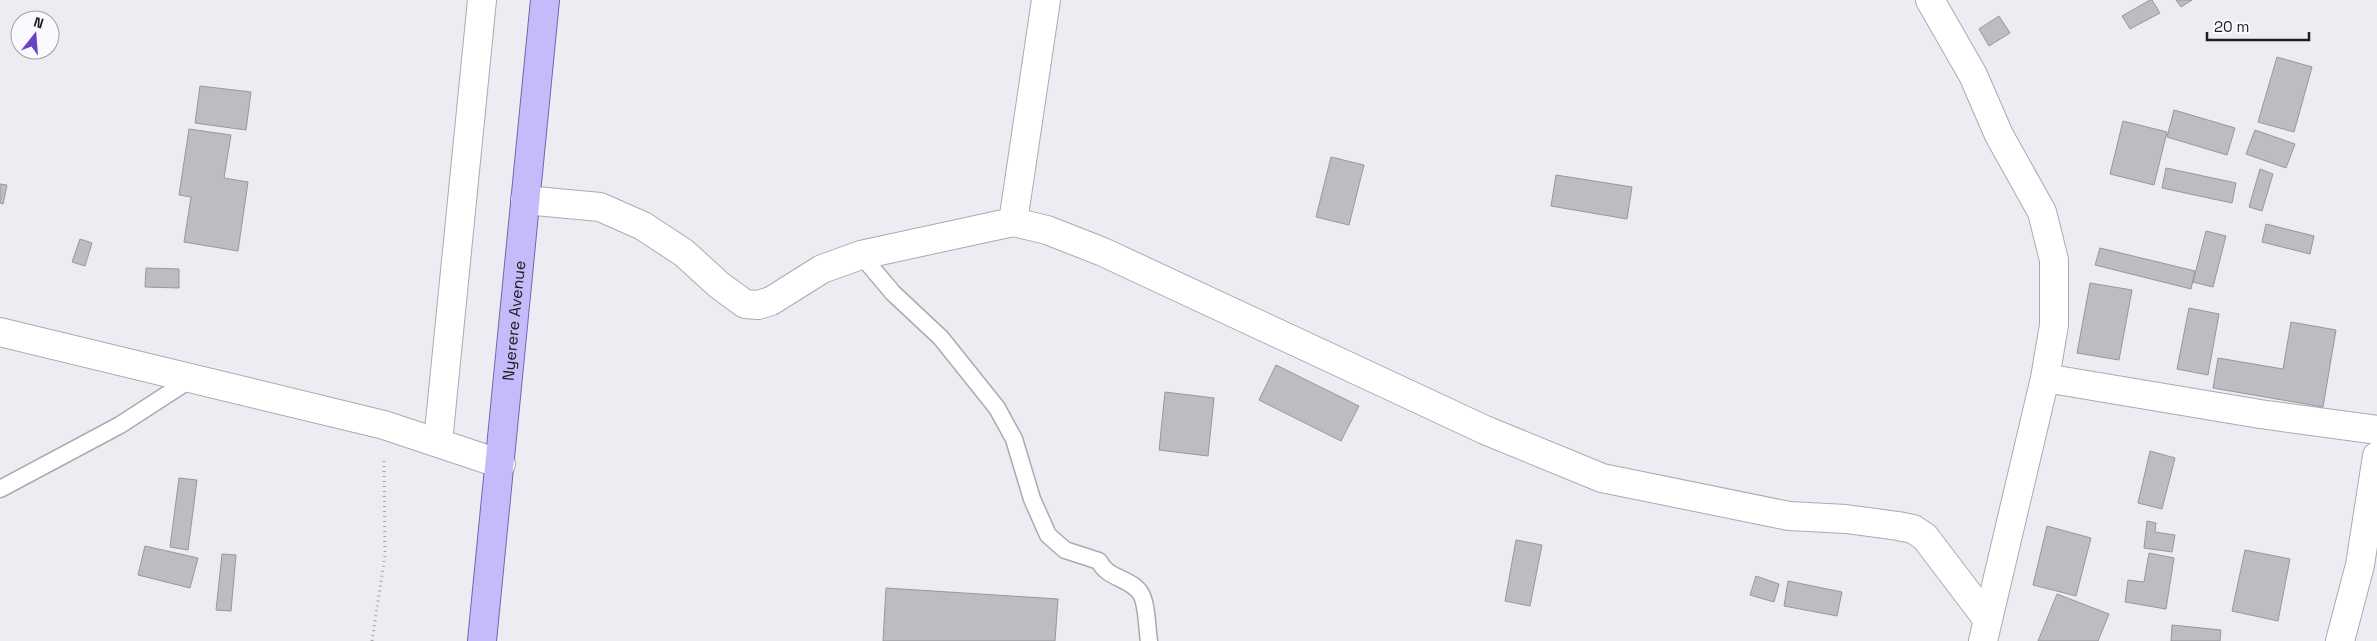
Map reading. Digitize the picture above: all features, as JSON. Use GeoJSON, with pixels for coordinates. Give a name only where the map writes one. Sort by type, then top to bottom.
{"type":"FeatureCollection","features":[{"type":"Feature","properties":{"kind":"main road","name":"Nyerere Avenue"},"geometry":{"type":"LineString","coordinates":[[482,641],[501,464],[545,0]]}},
{"type":"Feature","properties":{"kind":"street"},"geometry":{"type":"LineString","coordinates":[[438,442],[482,0]]}},
{"type":"Feature","properties":{"kind":"street"},"geometry":{"type":"LineString","coordinates":[[1013,222],[1046,0]]}},
{"type":"Feature","properties":{"kind":"street"},"geometry":{"type":"LineString","coordinates":[[1930,0],[1973,75],[1999,135],[2042,212],[2054,260],[2054,325],[2045,378],[1985,630]]}},
{"type":"Feature","properties":{"kind":"street"},"geometry":{"type":"LineString","coordinates":[[525,200],[600,207],[643,226],[684,253],[719,286],[745,304],[771,301],[822,269],[860,255],[1013,222],[1047,230],[1103,252],[1485,430],[1602,478],[1789,516],[1846,519],[1913,528],[1924,537],[1985,630]]}},
{"type":"Feature","properties":{"kind":"street"},"geometry":{"type":"LineString","coordinates":[[0,332],[384,425],[501,464]]}},
{"type":"Feature","properties":{"kind":"street"},"geometry":{"type":"LineString","coordinates":[[2045,378],[2260,414],[2377,430]]}},
{"type":"Feature","properties":{"kind":"street"},"geometry":{"type":"LineString","coordinates":[[2340,641],[2360,565],[2377,456]]}},
{"type":"Feature","properties":{"kind":"lane"},"geometry":{"type":"LineString","coordinates":[[860,255],[893,293],[941,338],[997,408],[1014,439],[1032,499],[1048,535],[1065,550],[1099,561],[1108,572],[1134,586],[1142,595],[1149,641]]}},
{"type":"Feature","properties":{"kind":"lane"},"geometry":{"type":"LineString","coordinates":[[0,489],[120,425],[191,379]]}},
{"type":"Feature","properties":{"kind":"path"},"geometry":{"type":"LineString","coordinates":[[372,641],[384,555],[384,425]]}},
{"type":"Feature","properties":{"kind":"building"},"geometry":{"type":"Polygon","coordinates":[[[2152,0],[2160,13],[2130,29],[2122,16],[2152,0]]]}},
{"type":"Feature","properties":{"kind":"building"},"geometry":{"type":"Polygon","coordinates":[[[2176,0],[2192,0],[2181,7],[2176,0]]]}},
{"type":"Feature","properties":{"kind":"building"},"geometry":{"type":"Polygon","coordinates":[[[1999,16],[2010,33],[1989,46],[1979,29],[1999,16]]]}},
{"type":"Feature","properties":{"kind":"building"},"geometry":{"type":"Polygon","coordinates":[[[2277,57],[2312,67],[2294,132],[2258,122],[2277,57]]]}},
{"type":"Feature","properties":{"kind":"building"},"geometry":{"type":"Polygon","coordinates":[[[200,86],[251,92],[246,130],[195,123],[200,86]]]}},
{"type":"Feature","properties":{"kind":"building"},"geometry":{"type":"Polygon","coordinates":[[[2174,110],[2235,128],[2227,155],[2167,137],[2174,110]]]}},
{"type":"Feature","properties":{"kind":"building"},"geometry":{"type":"Polygon","coordinates":[[[2123,121],[2167,132],[2154,185],[2110,174],[2123,121]]]}},
{"type":"Feature","properties":{"kind":"building"},"geometry":{"type":"Polygon","coordinates":[[[189,129],[231,135],[224,178],[248,182],[238,251],[184,242],[191,197],[179,195],[189,129]]]}},
{"type":"Feature","properties":{"kind":"building"},"geometry":{"type":"Polygon","coordinates":[[[2255,130],[2295,144],[2286,168],[2246,154],[2255,130]]]}},
{"type":"Feature","properties":{"kind":"building"},"geometry":{"type":"Polygon","coordinates":[[[1331,157],[1364,165],[1349,225],[1316,217],[1331,157]]]}},
{"type":"Feature","properties":{"kind":"building"},"geometry":{"type":"Polygon","coordinates":[[[2166,168],[2236,183],[2232,203],[2162,188],[2166,168]]]}},
{"type":"Feature","properties":{"kind":"building"},"geometry":{"type":"Polygon","coordinates":[[[2260,169],[2273,174],[2262,211],[2249,207],[2260,169]]]}},
{"type":"Feature","properties":{"kind":"building"},"geometry":{"type":"Polygon","coordinates":[[[1556,175],[1632,187],[1627,219],[1551,206],[1556,175]]]}},
{"type":"Feature","properties":{"kind":"building"},"geometry":{"type":"Polygon","coordinates":[[[0,184],[7,185],[3,204],[0,203],[0,184]]]}},
{"type":"Feature","properties":{"kind":"building"},"geometry":{"type":"Polygon","coordinates":[[[2266,224],[2314,236],[2310,254],[2262,242],[2266,224]]]}},
{"type":"Feature","properties":{"kind":"building"},"geometry":{"type":"Polygon","coordinates":[[[2206,231],[2226,236],[2213,287],[2193,282],[2206,231]]]}},
{"type":"Feature","properties":{"kind":"building"},"geometry":{"type":"Polygon","coordinates":[[[80,239],[92,243],[85,266],[72,262],[80,239]]]}},
{"type":"Feature","properties":{"kind":"building"},"geometry":{"type":"Polygon","coordinates":[[[2100,248],[2195,271],[2191,289],[2095,265],[2100,248]]]}},
{"type":"Feature","properties":{"kind":"building"},"geometry":{"type":"Polygon","coordinates":[[[146,268],[179,269],[179,288],[145,287],[146,268]]]}},
{"type":"Feature","properties":{"kind":"building"},"geometry":{"type":"Polygon","coordinates":[[[2090,283],[2132,290],[2119,360],[2077,353],[2090,283]]]}},
{"type":"Feature","properties":{"kind":"building"},"geometry":{"type":"Polygon","coordinates":[[[2189,308],[2219,314],[2208,375],[2177,369],[2189,308]]]}},
{"type":"Feature","properties":{"kind":"building"},"geometry":{"type":"Polygon","coordinates":[[[2291,322],[2336,330],[2323,407],[2213,388],[2218,358],[2283,369],[2291,322]]]}},
{"type":"Feature","properties":{"kind":"building"},"geometry":{"type":"Polygon","coordinates":[[[1276,365],[1359,406],[1341,441],[1259,400],[1276,365]]]}},
{"type":"Feature","properties":{"kind":"building"},"geometry":{"type":"Polygon","coordinates":[[[1165,392],[1214,398],[1208,456],[1159,450],[1165,392]]]}},
{"type":"Feature","properties":{"kind":"building"},"geometry":{"type":"Polygon","coordinates":[[[2150,451],[2175,458],[2162,509],[2138,503],[2150,451]]]}},
{"type":"Feature","properties":{"kind":"building"},"geometry":{"type":"Polygon","coordinates":[[[179,478],[197,480],[188,550],[170,547],[179,478]]]}},
{"type":"Feature","properties":{"kind":"building"},"geometry":{"type":"Polygon","coordinates":[[[2147,521],[2156,523],[2155,532],[2175,535],[2172,552],[2144,548],[2147,521]]]}},
{"type":"Feature","properties":{"kind":"building"},"geometry":{"type":"Polygon","coordinates":[[[2047,526],[2091,538],[2076,596],[2033,585],[2047,526]]]}},
{"type":"Feature","properties":{"kind":"building"},"geometry":{"type":"Polygon","coordinates":[[[1516,540],[1542,545],[1530,606],[1505,601],[1516,540]]]}},
{"type":"Feature","properties":{"kind":"building"},"geometry":{"type":"Polygon","coordinates":[[[145,546],[198,558],[190,588],[138,575],[145,546]]]}},
{"type":"Feature","properties":{"kind":"building"},"geometry":{"type":"Polygon","coordinates":[[[2245,550],[2290,559],[2278,621],[2232,611],[2245,550]]]}},
{"type":"Feature","properties":{"kind":"building"},"geometry":{"type":"Polygon","coordinates":[[[2149,553],[2174,558],[2166,609],[2125,602],[2128,580],[2144,582],[2149,553]]]}},
{"type":"Feature","properties":{"kind":"building"},"geometry":{"type":"Polygon","coordinates":[[[222,554],[236,555],[231,611],[216,610],[222,554]]]}},
{"type":"Feature","properties":{"kind":"building"},"geometry":{"type":"Polygon","coordinates":[[[1756,576],[1779,584],[1774,602],[1750,595],[1756,576]]]}},
{"type":"Feature","properties":{"kind":"building"},"geometry":{"type":"Polygon","coordinates":[[[1788,581],[1842,592],[1837,616],[1784,606],[1788,581]]]}},
{"type":"Feature","properties":{"kind":"building"},"geometry":{"type":"Polygon","coordinates":[[[886,588],[1058,599],[1055,641],[883,641],[886,588]]]}},
{"type":"Feature","properties":{"kind":"building"},"geometry":{"type":"Polygon","coordinates":[[[2057,594],[2109,614],[2098,641],[2038,641],[2057,594]]]}},
{"type":"Feature","properties":{"kind":"building"},"geometry":{"type":"Polygon","coordinates":[[[2172,625],[2221,630],[2220,641],[2171,641],[2172,625]]]}}]}
